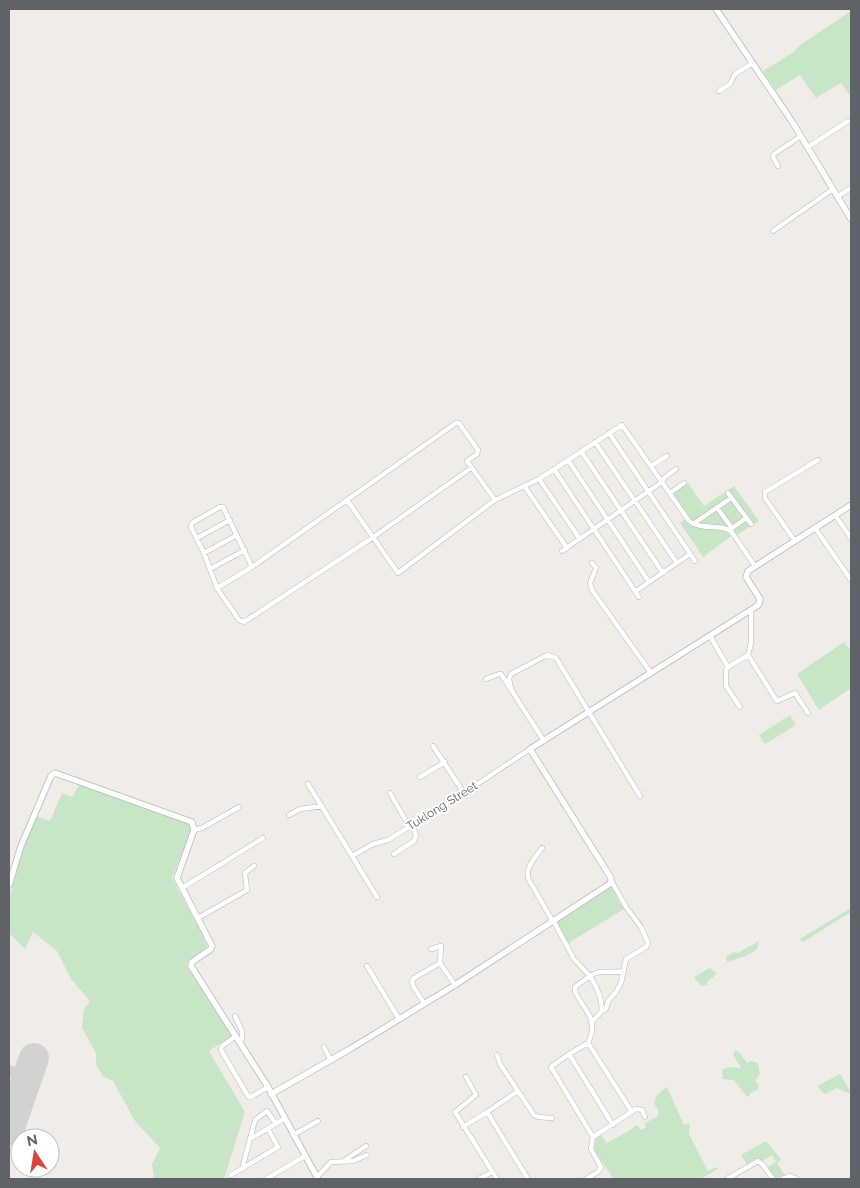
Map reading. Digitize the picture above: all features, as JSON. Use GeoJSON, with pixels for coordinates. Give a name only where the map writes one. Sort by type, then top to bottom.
{"type":"FeatureCollection","features":[{"type":"Feature","properties":{"kind":"street"},"geometry":{"type":"LineString","coordinates":[[716,9],[801,136],[851,219]]}},
{"type":"Feature","properties":{"kind":"street"},"geometry":{"type":"LineString","coordinates":[[719,91],[730,84],[735,74],[753,63]]}},
{"type":"Feature","properties":{"kind":"street"},"geometry":{"type":"LineString","coordinates":[[808,147],[848,121]]}},
{"type":"Feature","properties":{"kind":"street"},"geometry":{"type":"LineString","coordinates":[[778,166],[773,157],[774,154],[801,136]]}},
{"type":"Feature","properties":{"kind":"street"},"geometry":{"type":"LineString","coordinates":[[838,196],[851,188]]}},
{"type":"Feature","properties":{"kind":"street"},"geometry":{"type":"LineString","coordinates":[[773,231],[833,189]]}},
{"type":"Feature","properties":{"kind":"street"},"geometry":{"type":"LineString","coordinates":[[217,588],[252,567],[456,423],[460,423],[478,450],[477,454],[466,461],[495,500]]}},
{"type":"Feature","properties":{"kind":"street"},"geometry":{"type":"LineString","coordinates":[[347,500],[372,538],[397,572],[400,573],[495,500],[539,479],[620,425],[624,425],[687,519],[693,524],[731,528],[746,518]]}},
{"type":"Feature","properties":{"kind":"street"},"geometry":{"type":"LineString","coordinates":[[609,433],[695,561]]}},
{"type":"Feature","properties":{"kind":"street"},"geometry":{"type":"LineString","coordinates":[[595,442],[677,563]]}},
{"type":"Feature","properties":{"kind":"street"},"geometry":{"type":"LineString","coordinates":[[582,451],[663,573]]}},
{"type":"Feature","properties":{"kind":"street"},"geometry":{"type":"LineString","coordinates":[[651,466],[667,456]]}},
{"type":"Feature","properties":{"kind":"street"},"geometry":{"type":"LineString","coordinates":[[568,460],[649,582]]}},
{"type":"Feature","properties":{"kind":"street"},"geometry":{"type":"LineString","coordinates":[[794,541],[765,498],[764,492],[818,460]]}},
{"type":"Feature","properties":{"kind":"street"},"geometry":{"type":"LineString","coordinates":[[252,567],[223,507],[220,506],[192,523],[191,527],[204,553],[217,588],[239,620],[244,622],[372,538],[471,468]]}},
{"type":"Feature","properties":{"kind":"street"},"geometry":{"type":"LineString","coordinates":[[554,469],[640,596]]}},
{"type":"Feature","properties":{"kind":"street"},"geometry":{"type":"LineString","coordinates":[[562,551],[662,482],[664,478],[676,469]]}},
{"type":"Feature","properties":{"kind":"street"},"geometry":{"type":"LineString","coordinates":[[539,479],[580,538]]}},
{"type":"Feature","properties":{"kind":"street"},"geometry":{"type":"LineString","coordinates":[[670,493],[684,483]]}},
{"type":"Feature","properties":{"kind":"street"},"geometry":{"type":"LineString","coordinates":[[525,487],[567,548]]}},
{"type":"Feature","properties":{"kind":"street"},"geometry":{"type":"LineString","coordinates":[[728,492],[751,524]]}},
{"type":"Feature","properties":{"kind":"street"},"geometry":{"type":"LineString","coordinates":[[693,524],[732,498]]}},
{"type":"Feature","properties":{"kind":"street"},"geometry":{"type":"LineString","coordinates":[[591,1023],[606,1008],[608,1001],[616,992],[624,971],[624,964],[628,958],[646,947],[648,943],[641,927],[626,907],[530,750],[751,610],[760,602],[746,576],[748,571],[851,505]]}},
{"type":"Feature","properties":{"kind":"street"},"geometry":{"type":"LineString","coordinates":[[717,508],[755,566]]}},
{"type":"Feature","properties":{"kind":"street"},"geometry":{"type":"LineString","coordinates":[[835,515],[851,538]]}},
{"type":"Feature","properties":{"kind":"street"},"geometry":{"type":"LineString","coordinates":[[197,538],[230,520]]}},
{"type":"Feature","properties":{"kind":"street"},"geometry":{"type":"LineString","coordinates":[[815,528],[851,580]]}},
{"type":"Feature","properties":{"kind":"street"},"geometry":{"type":"LineString","coordinates":[[204,553],[237,535]]}},
{"type":"Feature","properties":{"kind":"street"},"geometry":{"type":"LineString","coordinates":[[210,569],[245,550]]}},
{"type":"Feature","properties":{"kind":"street"},"geometry":{"type":"LineString","coordinates":[[636,591],[690,554]]}},
{"type":"Feature","properties":{"kind":"street"},"geometry":{"type":"LineString","coordinates":[[592,563],[596,568],[590,583],[592,590],[651,673]]}},
{"type":"Feature","properties":{"kind":"street"},"geometry":{"type":"LineString","coordinates":[[740,707],[726,686],[726,670],[748,655],[751,643],[751,610]]}},
{"type":"Feature","properties":{"kind":"street"},"geometry":{"type":"LineString","coordinates":[[710,636],[728,667]]}},
{"type":"Feature","properties":{"kind":"street"},"geometry":{"type":"LineString","coordinates":[[511,688],[509,679],[512,674],[542,656],[552,655],[556,658],[640,796]]}},
{"type":"Feature","properties":{"kind":"street"},"geometry":{"type":"LineString","coordinates":[[748,655],[777,701],[795,693],[808,712]]}},
{"type":"Feature","properties":{"kind":"street"},"geometry":{"type":"LineString","coordinates":[[486,680],[499,674],[511,688],[544,741]]}},
{"type":"Feature","properties":{"kind":"street"},"geometry":{"type":"LineString","coordinates":[[433,746],[464,793]]}},
{"type":"Feature","properties":{"kind":"street","name":"Tuklong Street"},"geometry":{"type":"LineString","coordinates":[[352,856],[373,844],[388,840],[530,750]]}},
{"type":"Feature","properties":{"kind":"street"},"geometry":{"type":"LineString","coordinates":[[420,777],[445,762]]}},
{"type":"Feature","properties":{"kind":"street"},"geometry":{"type":"LineString","coordinates":[[9,886],[21,846],[51,776],[55,773],[191,821],[194,830],[177,876],[212,947],[192,962],[191,966],[268,1087],[318,1178],[329,1163],[353,1161],[367,1155]]}},
{"type":"Feature","properties":{"kind":"street"},"geometry":{"type":"LineString","coordinates":[[308,784],[377,897]]}},
{"type":"Feature","properties":{"kind":"street"},"geometry":{"type":"LineString","coordinates":[[390,793],[416,835],[414,841],[394,854]]}},
{"type":"Feature","properties":{"kind":"street"},"geometry":{"type":"LineString","coordinates":[[289,815],[300,809],[322,806]]}},
{"type":"Feature","properties":{"kind":"street"},"geometry":{"type":"LineString","coordinates":[[194,830],[202,828],[239,807]]}},
{"type":"Feature","properties":{"kind":"street"},"geometry":{"type":"LineString","coordinates":[[182,888],[264,838]]}},
{"type":"Feature","properties":{"kind":"street"},"geometry":{"type":"LineString","coordinates":[[542,848],[528,867],[528,878],[574,959],[590,976],[600,996],[602,1011]]}},
{"type":"Feature","properties":{"kind":"street"},"geometry":{"type":"LineString","coordinates":[[198,918],[247,890],[245,873],[254,866]]}},
{"type":"Feature","properties":{"kind":"street"},"geometry":{"type":"LineString","coordinates":[[271,1094],[332,1061],[612,882]]}},
{"type":"Feature","properties":{"kind":"street"},"geometry":{"type":"LineString","coordinates":[[431,948],[440,946],[440,962],[455,984]]}},
{"type":"Feature","properties":{"kind":"street"},"geometry":{"type":"LineString","coordinates":[[424,1003],[413,986],[412,980],[440,962]]}},
{"type":"Feature","properties":{"kind":"street"},"geometry":{"type":"LineString","coordinates":[[367,966],[399,1019]]}},
{"type":"Feature","properties":{"kind":"street"},"geometry":{"type":"LineString","coordinates":[[586,1179],[600,1170],[599,1162],[591,1149],[592,1137],[551,1070],[552,1065],[588,1043],[593,1027],[590,1014],[575,991],[575,987],[599,971],[624,971]]}},
{"type":"Feature","properties":{"kind":"street"},"geometry":{"type":"LineString","coordinates":[[235,1016],[243,1034],[242,1039],[238,1038],[222,1046],[221,1050],[248,1096],[250,1097],[268,1087]]}},
{"type":"Feature","properties":{"kind":"street"},"geometry":{"type":"LineString","coordinates":[[588,1043],[632,1112]]}},
{"type":"Feature","properties":{"kind":"street"},"geometry":{"type":"LineString","coordinates":[[324,1047],[332,1061]]}},
{"type":"Feature","properties":{"kind":"street"},"geometry":{"type":"LineString","coordinates":[[569,1054],[613,1124]]}},
{"type":"Feature","properties":{"kind":"street"},"geometry":{"type":"LineString","coordinates":[[497,1056],[500,1064],[534,1115],[552,1118]]}},
{"type":"Feature","properties":{"kind":"street"},"geometry":{"type":"LineString","coordinates":[[466,1077],[476,1095],[456,1110],[456,1115],[497,1179]]}},
{"type":"Feature","properties":{"kind":"street"},"geometry":{"type":"LineString","coordinates":[[464,1127],[518,1091]]}},
{"type":"Feature","properties":{"kind":"street"},"geometry":{"type":"LineString","coordinates":[[592,1137],[632,1112],[640,1109],[645,1117]]}},
{"type":"Feature","properties":{"kind":"street"},"geometry":{"type":"LineString","coordinates":[[242,1169],[255,1120],[265,1111],[269,1112],[276,1124]]}},
{"type":"Feature","properties":{"kind":"street"},"geometry":{"type":"LineString","coordinates":[[487,1112],[528,1179]]}},
{"type":"Feature","properties":{"kind":"street"},"geometry":{"type":"LineString","coordinates":[[250,1139],[284,1119]]}},
{"type":"Feature","properties":{"kind":"street"},"geometry":{"type":"LineString","coordinates":[[293,1135],[318,1122]]}},
{"type":"Feature","properties":{"kind":"street"},"geometry":{"type":"LineString","coordinates":[[231,1175],[278,1146],[268,1129]]}},
{"type":"Feature","properties":{"kind":"street"},"geometry":{"type":"LineString","coordinates":[[344,1161],[366,1146]]}},
{"type":"Feature","properties":{"kind":"street"},"geometry":{"type":"LineString","coordinates":[[266,1179],[305,1156]]}},
{"type":"Feature","properties":{"kind":"street"},"geometry":{"type":"LineString","coordinates":[[726,1179],[758,1162],[763,1165],[773,1179]]}},
{"type":"Feature","properties":{"kind":"street"},"geometry":{"type":"LineString","coordinates":[[479,1179],[492,1172]]}},
{"type":"Feature","properties":{"kind":"street"},"geometry":{"type":"LineString","coordinates":[[782,1179],[790,1176],[797,1179]]}},
{"type":"Feature","properties":{"kind":"green space"},"geometry":{"type":"Polygon","coordinates":[[[851,11],[851,97],[841,83],[816,98],[800,75],[776,90],[763,71],[794,52],[800,45],[851,11]]]}},
{"type":"Feature","properties":{"kind":"green space"},"geometry":{"type":"Polygon","coordinates":[[[688,483],[704,506],[734,486],[759,521],[737,535],[728,526],[700,524],[691,520],[674,495],[675,492],[688,483]]]}},
{"type":"Feature","properties":{"kind":"green space"},"geometry":{"type":"Polygon","coordinates":[[[685,519],[697,527],[722,530],[731,536],[703,557],[680,523],[685,519]]]}},
{"type":"Feature","properties":{"kind":"green space"},"geometry":{"type":"Polygon","coordinates":[[[844,642],[851,651],[851,688],[819,710],[797,674],[844,642]]]}},
{"type":"Feature","properties":{"kind":"green space"},"geometry":{"type":"Polygon","coordinates":[[[790,715],[796,725],[765,744],[759,735],[790,715]]]}},
{"type":"Feature","properties":{"kind":"green space"},"geometry":{"type":"Polygon","coordinates":[[[80,784],[191,823],[192,829],[172,878],[207,947],[188,961],[187,967],[232,1036],[209,1051],[245,1112],[224,1179],[154,1179],[152,1164],[160,1148],[135,1121],[113,1081],[103,1076],[96,1065],[96,1053],[82,1028],[84,1009],[90,1001],[71,979],[57,951],[33,932],[25,949],[9,933],[9,901],[21,850],[36,816],[50,821],[62,793],[72,797],[80,784]]]}},
{"type":"Feature","properties":{"kind":"green space"},"geometry":{"type":"Polygon","coordinates":[[[612,887],[626,908],[567,944],[556,921],[612,887]]]}},
{"type":"Feature","properties":{"kind":"green space"},"geometry":{"type":"Polygon","coordinates":[[[851,908],[851,912],[803,942],[800,939],[851,908]]]}},
{"type":"Feature","properties":{"kind":"green space"},"geometry":{"type":"Polygon","coordinates":[[[759,941],[758,948],[755,951],[727,962],[726,957],[734,952],[738,953],[759,941]]]}},
{"type":"Feature","properties":{"kind":"green space"},"geometry":{"type":"Polygon","coordinates":[[[710,968],[717,974],[708,981],[707,985],[701,986],[694,977],[710,968]]]}},
{"type":"Feature","properties":{"kind":"green space"},"geometry":{"type":"Polygon","coordinates":[[[735,1050],[740,1053],[747,1063],[751,1061],[758,1063],[760,1074],[755,1081],[759,1085],[757,1090],[751,1092],[747,1097],[734,1080],[723,1079],[722,1070],[728,1067],[741,1068],[733,1055],[735,1050]]]}},
{"type":"Feature","properties":{"kind":"green space"},"geometry":{"type":"Polygon","coordinates":[[[840,1074],[851,1093],[837,1088],[825,1094],[817,1086],[840,1074]]]}},
{"type":"Feature","properties":{"kind":"green space"},"geometry":{"type":"Polygon","coordinates":[[[667,1087],[684,1125],[688,1123],[690,1125],[689,1134],[708,1171],[716,1167],[718,1169],[701,1179],[614,1179],[594,1150],[595,1138],[600,1134],[607,1143],[637,1125],[641,1130],[646,1127],[645,1123],[657,1117],[659,1112],[654,1102],[656,1097],[667,1087]]]}},
{"type":"Feature","properties":{"kind":"green space"},"geometry":{"type":"Polygon","coordinates":[[[766,1141],[781,1159],[777,1163],[785,1175],[774,1179],[767,1167],[776,1162],[772,1155],[762,1161],[758,1157],[747,1164],[741,1155],[766,1141]]]}},
{"type":"Feature","properties":{"kind":"taxiway"},"geometry":{"type":"LineString","coordinates":[[9,1071],[27,1077]]}},
{"type":"Feature","properties":{"kind":"runway"},"geometry":{"type":"LineString","coordinates":[[9,1130],[34,1058]]}}]}
